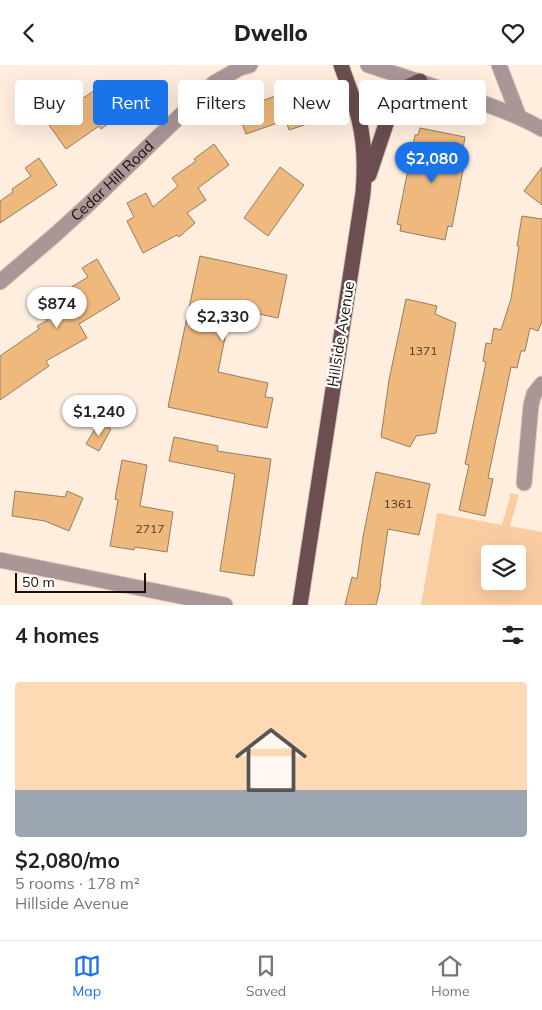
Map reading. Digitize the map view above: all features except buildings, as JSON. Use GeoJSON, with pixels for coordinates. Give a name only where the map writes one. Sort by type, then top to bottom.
{"type":"FeatureCollection","features":[{"type":"Feature","properties":{"kind":"main road","name":"Hillside Avenue"},"geometry":{"type":"LineString","coordinates":[[300,605],[363,193],[363,141],[358,115],[341,65]]}},
{"type":"Feature","properties":{"kind":"main road"},"geometry":{"type":"LineString","coordinates":[[363,193],[386,125]]}},
{"type":"Feature","properties":{"kind":"street","name":"Cedar Hill Road"},"geometry":{"type":"LineString","coordinates":[[0,282],[91,202],[214,83],[240,68],[250,65]]}},
{"type":"Feature","properties":{"kind":"street"},"geometry":{"type":"LineString","coordinates":[[368,65],[417,80]]}},
{"type":"Feature","properties":{"kind":"street"},"geometry":{"type":"LineString","coordinates":[[499,65],[520,117]]}},
{"type":"Feature","properties":{"kind":"street"},"geometry":{"type":"LineString","coordinates":[[486,104],[520,117],[542,129]]}},
{"type":"Feature","properties":{"kind":"street"},"geometry":{"type":"LineString","coordinates":[[524,483],[531,405],[534,394],[542,384]]}},
{"type":"Feature","properties":{"kind":"street"},"geometry":{"type":"LineString","coordinates":[[0,560],[225,605]]}},
{"type":"Feature","properties":{"kind":"shaded area"},"geometry":{"type":"Polygon","coordinates":[[[511,493],[519,495],[510,526],[542,532],[542,605],[421,605],[437,513],[502,525],[511,493]]]}}]}
